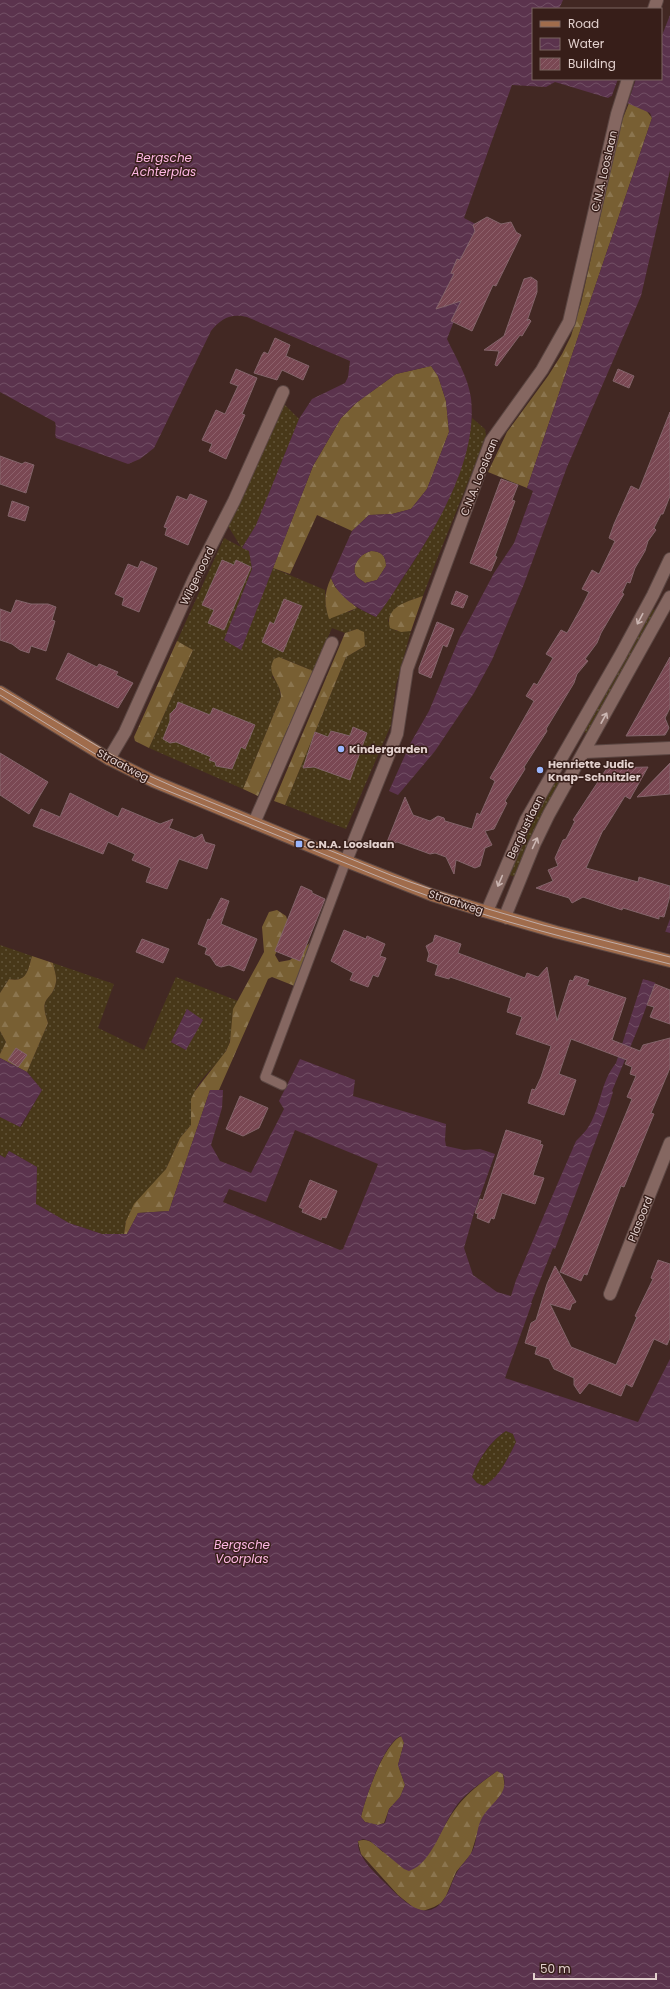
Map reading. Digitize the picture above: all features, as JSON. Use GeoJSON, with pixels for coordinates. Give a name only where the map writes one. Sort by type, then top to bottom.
{"type":"FeatureCollection","features":[{"type":"Feature","properties":{"kind":"street","name":"C.N.A. Looslaan"},"geometry":{"type":"LineString","coordinates":[[346,861],[397,734],[407,669],[491,441],[542,370],[569,322],[619,104],[628,80]]}},
{"type":"Feature","properties":{"kind":"street","name":"Wilgenoord"},"geometry":{"type":"LineString","coordinates":[[109,759],[125,732],[194,579],[234,501],[283,392]]}},
{"type":"Feature","properties":{"kind":"street","name":"Berglustlaan"},"geometry":{"type":"LineString","coordinates":[[484,911],[488,909],[526,820],[653,595],[670,559]]}},
{"type":"Feature","properties":{"kind":"street","name":"Berglustlaan"},"geometry":{"type":"LineString","coordinates":[[507,918],[506,914],[534,845],[668,600],[653,595]]}},
{"type":"Feature","properties":{"kind":"street"},"geometry":{"type":"LineString","coordinates":[[254,823],[332,643]]}},
{"type":"Feature","properties":{"kind":"street","name":"Straatweg"},"geometry":{"type":"LineString","coordinates":[[0,692],[109,759],[153,781],[346,861],[432,894],[484,911],[668,960]]}},
{"type":"Feature","properties":{"kind":"street"},"geometry":{"type":"LineString","coordinates":[[570,744],[585,752],[670,748]]}},
{"type":"Feature","properties":{"kind":"street","name":"Plasoord"},"geometry":{"type":"LineString","coordinates":[[610,1294],[670,1143]]}},
{"type":"Feature","properties":{"kind":"lane"},"geometry":{"type":"LineString","coordinates":[[282,1085],[265,1077],[346,861]]}},
{"type":"Feature","properties":{"kind":"shaded area"},"geometry":{"type":"Polygon","coordinates":[[[284,404],[299,419],[256,526],[242,547],[249,551],[252,569],[224,640],[240,649],[273,568],[325,590],[326,609],[349,612],[357,608],[376,617],[408,571],[436,523],[459,473],[467,446],[472,418],[485,429],[486,435],[423,596],[402,604],[394,611],[388,621],[396,631],[411,631],[396,685],[391,725],[346,829],[285,805],[346,657],[365,646],[357,629],[345,633],[332,628],[313,671],[282,658],[272,677],[278,683],[281,697],[243,789],[149,748],[193,650],[177,641],[224,538],[241,547],[228,526],[284,404]]]}},
{"type":"Feature","properties":{"kind":"shaded area"},"geometry":{"type":"Polygon","coordinates":[[[652,609],[656,610],[589,735],[583,731],[652,609]]]}},
{"type":"Feature","properties":{"kind":"shaded area"},"geometry":{"type":"Polygon","coordinates":[[[554,779],[561,783],[516,877],[509,875],[521,843],[554,779]]]}},
{"type":"Feature","properties":{"kind":"shaded area"},"geometry":{"type":"Polygon","coordinates":[[[0,945],[32,956],[26,974],[20,979],[9,979],[0,993],[0,945]]]}},
{"type":"Feature","properties":{"kind":"shaded area"},"geometry":{"type":"Polygon","coordinates":[[[53,963],[114,984],[98,1028],[144,1050],[176,977],[238,1001],[235,1006],[229,1044],[226,1051],[198,1085],[193,1095],[191,1125],[180,1138],[166,1169],[126,1221],[124,1234],[102,1234],[69,1223],[36,1204],[37,1167],[9,1151],[5,1158],[0,1155],[0,1117],[21,1127],[42,1090],[27,1072],[48,1023],[44,1007],[54,989],[56,982],[53,963]],[[187,1009],[171,1042],[186,1050],[187,1009]]]}},
{"type":"Feature","properties":{"kind":"shaded area"},"geometry":{"type":"Polygon","coordinates":[[[0,1031],[6,1042],[0,1054],[0,1031]]]}},
{"type":"Feature","properties":{"kind":"shaded area"},"geometry":{"type":"Polygon","coordinates":[[[506,1431],[513,1434],[516,1442],[507,1461],[495,1478],[490,1482],[484,1486],[477,1483],[472,1477],[478,1464],[490,1445],[506,1431]]]}},
{"type":"Feature","properties":{"kind":"green space"},"geometry":{"type":"Polygon","coordinates":[[[629,103],[645,109],[652,118],[527,488],[488,472],[507,432],[548,376],[571,336],[581,303],[621,123],[629,103]]]}},
{"type":"Feature","properties":{"kind":"green space"},"geometry":{"type":"Polygon","coordinates":[[[431,366],[438,376],[446,401],[449,432],[427,489],[411,509],[392,514],[369,515],[352,531],[317,515],[290,574],[273,568],[313,466],[341,418],[356,403],[396,374],[431,366]]]}},
{"type":"Feature","properties":{"kind":"green space"},"geometry":{"type":"Polygon","coordinates":[[[371,551],[378,552],[384,557],[386,566],[377,580],[365,583],[357,577],[354,569],[360,557],[371,551]]]}},
{"type":"Feature","properties":{"kind":"green space"},"geometry":{"type":"Polygon","coordinates":[[[331,578],[335,587],[357,608],[329,619],[326,608],[326,598],[327,588],[331,578]]]}},
{"type":"Feature","properties":{"kind":"green space"},"geometry":{"type":"Polygon","coordinates":[[[423,596],[411,631],[401,632],[390,628],[389,621],[394,610],[404,603],[423,596]]]}},
{"type":"Feature","properties":{"kind":"green space"},"geometry":{"type":"Polygon","coordinates":[[[357,629],[364,632],[365,646],[346,657],[285,805],[274,801],[345,633],[357,629]]]}},
{"type":"Feature","properties":{"kind":"green space"},"geometry":{"type":"Polygon","coordinates":[[[177,641],[193,650],[149,748],[135,741],[134,737],[177,641]]]}},
{"type":"Feature","properties":{"kind":"green space"},"geometry":{"type":"Polygon","coordinates":[[[279,657],[313,671],[258,796],[243,789],[281,697],[279,687],[271,669],[274,659],[279,657]]]}},
{"type":"Feature","properties":{"kind":"green space"},"geometry":{"type":"Polygon","coordinates":[[[277,910],[286,916],[289,925],[275,955],[279,962],[290,960],[318,936],[297,987],[272,977],[268,979],[219,1090],[210,1090],[169,1211],[138,1213],[127,1234],[124,1234],[126,1221],[134,1204],[166,1169],[180,1138],[191,1125],[191,1099],[195,1091],[226,1051],[230,1042],[233,1009],[264,952],[262,927],[269,912],[277,910]]]}},
{"type":"Feature","properties":{"kind":"green space"},"geometry":{"type":"Polygon","coordinates":[[[32,956],[53,963],[56,980],[54,989],[44,1007],[48,1023],[27,1072],[0,1058],[0,1054],[6,1042],[0,1031],[0,993],[9,979],[20,979],[26,974],[32,956]]]}},
{"type":"Feature","properties":{"kind":"green space"},"geometry":{"type":"Polygon","coordinates":[[[402,1736],[404,1743],[398,1765],[405,1785],[400,1797],[389,1809],[384,1823],[378,1825],[365,1822],[361,1817],[376,1772],[395,1740],[402,1736]]]}},
{"type":"Feature","properties":{"kind":"green space"},"geometry":{"type":"Polygon","coordinates":[[[497,1771],[503,1774],[505,1789],[481,1821],[471,1854],[456,1872],[446,1896],[441,1903],[434,1907],[423,1911],[414,1908],[398,1895],[361,1854],[358,1841],[369,1841],[383,1852],[436,1842],[461,1802],[476,1787],[497,1771]]]}},
{"type":"Feature","properties":{"kind":"water","name":"Bergsche Achterplas"},"geometry":{"type":"Polygon","coordinates":[[[0,0],[563,0],[559,8],[532,8],[532,80],[662,80],[662,35],[670,15],[670,170],[641,296],[567,467],[524,584],[492,660],[474,693],[435,751],[398,795],[389,791],[410,744],[429,711],[459,639],[494,573],[514,543],[533,491],[527,488],[652,118],[650,113],[611,96],[608,98],[555,82],[546,87],[512,85],[464,218],[489,231],[447,339],[458,360],[471,398],[471,422],[468,447],[461,471],[439,518],[413,562],[376,617],[349,602],[334,585],[331,578],[352,531],[369,515],[392,514],[411,509],[427,489],[449,432],[446,401],[438,376],[431,366],[396,374],[356,403],[341,418],[313,466],[241,650],[224,640],[252,569],[249,551],[242,548],[256,525],[299,419],[312,399],[345,383],[348,377],[350,361],[247,317],[236,316],[226,318],[218,323],[211,331],[154,448],[140,459],[128,464],[56,438],[55,422],[0,392],[0,0]],[[371,551],[363,554],[355,565],[354,569],[357,577],[365,583],[377,580],[386,566],[384,557],[378,552],[371,551]]]}},
{"type":"Feature","properties":{"kind":"water","name":"Bergsche Voorplas"},"geometry":{"type":"Polygon","coordinates":[[[670,919],[670,944],[639,1026],[612,1091],[609,1105],[555,1249],[553,1248],[531,1303],[505,1378],[638,1422],[670,1359],[670,1989],[0,1989],[0,1155],[5,1158],[9,1151],[37,1167],[36,1204],[69,1223],[102,1234],[127,1234],[138,1213],[169,1211],[210,1090],[223,1090],[222,1108],[211,1145],[220,1161],[251,1173],[284,1109],[279,1101],[300,1059],[355,1080],[353,1096],[446,1124],[446,1146],[464,1150],[480,1149],[495,1154],[474,1213],[464,1248],[473,1275],[497,1292],[511,1296],[516,1280],[576,1141],[592,1121],[603,1087],[616,1063],[643,979],[647,980],[670,919]],[[295,1130],[266,1202],[229,1189],[223,1202],[340,1250],[343,1249],[378,1164],[295,1130]],[[506,1431],[500,1435],[485,1451],[477,1464],[472,1477],[477,1483],[484,1486],[495,1478],[507,1461],[516,1442],[513,1434],[506,1431]],[[401,1736],[395,1740],[382,1760],[371,1785],[361,1817],[365,1822],[378,1825],[385,1823],[389,1809],[400,1797],[405,1785],[398,1765],[404,1743],[401,1736]],[[497,1771],[474,1788],[455,1808],[438,1840],[425,1859],[418,1866],[409,1871],[404,1869],[370,1841],[363,1839],[358,1841],[360,1853],[367,1864],[399,1896],[415,1908],[431,1910],[439,1905],[446,1896],[458,1870],[472,1851],[481,1820],[504,1788],[503,1774],[497,1771]]]}},
{"type":"Feature","properties":{"kind":"water"},"geometry":{"type":"Polygon","coordinates":[[[187,1009],[203,1020],[186,1050],[171,1042],[187,1009]]]}},
{"type":"Feature","properties":{"kind":"water"},"geometry":{"type":"Polygon","coordinates":[[[0,1058],[27,1072],[42,1090],[20,1127],[0,1117],[0,1058]]]}},
{"type":"Feature","properties":{"kind":"pier"},"geometry":{"type":"Polygon","coordinates":[[[618,80],[636,80],[627,105],[611,98],[618,80]]]}},
{"type":"Feature","properties":{"kind":"pier"},"geometry":{"type":"Polygon","coordinates":[[[663,931],[670,933],[670,949],[656,983],[641,978],[645,978],[663,931]]]}},
{"type":"Feature","properties":{"kind":"building"},"geometry":{"type":"Polygon","coordinates":[[[487,217],[501,224],[511,222],[516,232],[521,235],[496,286],[493,285],[472,331],[451,321],[461,301],[436,309],[454,274],[451,273],[457,259],[460,260],[475,231],[473,225],[487,217]]]}},
{"type":"Feature","properties":{"kind":"building"},"geometry":{"type":"Polygon","coordinates":[[[531,277],[537,281],[537,292],[527,321],[529,319],[531,321],[522,336],[520,335],[497,366],[495,365],[499,351],[484,350],[504,336],[524,279],[531,277]]]}},
{"type":"Feature","properties":{"kind":"building"},"geometry":{"type":"Polygon","coordinates":[[[275,338],[290,345],[286,356],[309,366],[303,380],[282,370],[277,380],[254,373],[262,355],[264,352],[268,354],[275,338]]]}},
{"type":"Feature","properties":{"kind":"building"},"geometry":{"type":"Polygon","coordinates":[[[236,369],[257,378],[242,414],[245,415],[226,459],[209,451],[212,444],[202,440],[216,410],[225,414],[238,386],[230,383],[236,369]]]}},
{"type":"Feature","properties":{"kind":"building"},"geometry":{"type":"Polygon","coordinates":[[[618,369],[634,376],[629,388],[613,381],[618,369]]]}},
{"type":"Feature","properties":{"kind":"building"},"geometry":{"type":"Polygon","coordinates":[[[670,412],[670,496],[663,514],[661,514],[654,528],[656,530],[648,541],[645,551],[635,568],[630,583],[627,582],[622,593],[624,594],[601,633],[597,643],[585,659],[588,661],[577,674],[574,683],[546,729],[547,731],[524,767],[525,769],[505,801],[507,803],[494,829],[485,831],[492,845],[485,848],[480,866],[475,868],[456,860],[454,874],[446,857],[435,853],[430,854],[397,842],[385,847],[405,797],[413,815],[430,821],[438,816],[444,818],[445,821],[472,829],[477,813],[480,815],[495,781],[490,778],[534,701],[526,696],[534,683],[537,685],[553,658],[546,654],[561,630],[567,633],[582,606],[589,592],[582,589],[592,570],[599,574],[615,541],[609,538],[614,524],[631,486],[639,490],[670,412]]]}},
{"type":"Feature","properties":{"kind":"building"},"geometry":{"type":"Polygon","coordinates":[[[0,456],[22,464],[25,462],[34,465],[26,493],[0,484],[0,456]]]}},
{"type":"Feature","properties":{"kind":"building"},"geometry":{"type":"Polygon","coordinates":[[[501,479],[518,485],[512,500],[515,501],[491,571],[470,563],[501,479]]]}},
{"type":"Feature","properties":{"kind":"building"},"geometry":{"type":"Polygon","coordinates":[[[190,494],[207,501],[188,545],[165,535],[167,528],[164,527],[177,496],[187,500],[190,494]]]}},
{"type":"Feature","properties":{"kind":"building"},"geometry":{"type":"Polygon","coordinates":[[[12,501],[29,507],[25,521],[8,516],[12,501]]]}},
{"type":"Feature","properties":{"kind":"building"},"geometry":{"type":"Polygon","coordinates":[[[222,560],[234,565],[236,560],[251,567],[224,630],[208,623],[214,610],[202,605],[222,560]]]}},
{"type":"Feature","properties":{"kind":"building"},"geometry":{"type":"Polygon","coordinates":[[[141,561],[157,568],[139,612],[122,605],[124,598],[115,594],[128,564],[138,568],[141,561]]]}},
{"type":"Feature","properties":{"kind":"building"},"geometry":{"type":"Polygon","coordinates":[[[456,591],[468,596],[463,608],[451,604],[456,591]]]}},
{"type":"Feature","properties":{"kind":"building"},"geometry":{"type":"Polygon","coordinates":[[[284,599],[302,606],[283,652],[262,642],[270,622],[274,624],[284,599]]]}},
{"type":"Feature","properties":{"kind":"building"},"geometry":{"type":"Polygon","coordinates":[[[16,600],[31,604],[48,604],[56,607],[52,620],[55,621],[46,651],[31,646],[29,653],[20,650],[12,644],[0,640],[0,609],[11,613],[16,600]]]}},
{"type":"Feature","properties":{"kind":"building"},"geometry":{"type":"Polygon","coordinates":[[[437,622],[454,629],[447,647],[443,645],[431,678],[419,673],[419,668],[437,622]]]}},
{"type":"Feature","properties":{"kind":"building"},"geometry":{"type":"Polygon","coordinates":[[[68,653],[97,667],[99,664],[118,672],[116,675],[133,683],[118,708],[56,679],[68,653]]]}},
{"type":"Feature","properties":{"kind":"building"},"geometry":{"type":"Polygon","coordinates":[[[670,657],[670,708],[665,718],[669,728],[665,735],[626,736],[670,657]]]}},
{"type":"Feature","properties":{"kind":"building"},"geometry":{"type":"Polygon","coordinates":[[[178,702],[210,715],[213,708],[255,725],[245,749],[241,747],[232,769],[216,766],[215,762],[209,760],[211,757],[176,742],[170,743],[163,739],[170,721],[170,714],[176,708],[178,702]]]}},
{"type":"Feature","properties":{"kind":"building"},"geometry":{"type":"Polygon","coordinates":[[[353,727],[367,733],[350,780],[314,767],[303,768],[315,732],[328,737],[331,731],[350,736],[353,727]]]}},
{"type":"Feature","properties":{"kind":"building"},"geometry":{"type":"Polygon","coordinates":[[[0,753],[48,782],[29,814],[0,795],[0,753]]]}},
{"type":"Feature","properties":{"kind":"building"},"geometry":{"type":"Polygon","coordinates":[[[670,763],[670,794],[637,797],[670,763]]]}},
{"type":"Feature","properties":{"kind":"building"},"geometry":{"type":"Polygon","coordinates":[[[648,767],[630,799],[625,796],[603,830],[586,868],[638,882],[639,877],[670,886],[670,896],[664,917],[659,916],[659,919],[623,908],[622,910],[583,897],[572,903],[569,898],[536,888],[553,881],[548,870],[558,866],[555,858],[563,840],[566,839],[575,821],[573,820],[607,768],[648,767]]]}},
{"type":"Feature","properties":{"kind":"building"},"geometry":{"type":"Polygon","coordinates":[[[70,793],[118,817],[122,808],[160,824],[173,819],[169,828],[195,838],[202,834],[205,842],[215,845],[207,869],[179,859],[167,889],[146,882],[151,868],[132,860],[135,854],[108,842],[103,854],[33,826],[41,809],[60,817],[70,793]]]}},
{"type":"Feature","properties":{"kind":"building"},"geometry":{"type":"Polygon","coordinates":[[[301,886],[325,899],[300,961],[275,951],[301,886]]]}},
{"type":"Feature","properties":{"kind":"building"},"geometry":{"type":"Polygon","coordinates":[[[221,898],[229,901],[221,924],[257,939],[244,971],[229,965],[221,967],[216,965],[210,956],[205,954],[207,948],[198,944],[208,919],[210,920],[221,898]]]}},
{"type":"Feature","properties":{"kind":"building"},"geometry":{"type":"Polygon","coordinates":[[[344,930],[366,939],[367,936],[385,944],[380,956],[386,958],[378,977],[373,975],[368,987],[350,980],[353,973],[331,961],[344,930]]]}},
{"type":"Feature","properties":{"kind":"building"},"geometry":{"type":"Polygon","coordinates":[[[435,935],[461,944],[458,953],[525,978],[527,973],[538,977],[547,967],[557,1021],[570,980],[573,981],[575,976],[577,976],[589,980],[587,985],[626,998],[612,1040],[640,1051],[643,1045],[670,1038],[670,1068],[651,1113],[654,1114],[624,1187],[621,1186],[587,1275],[584,1274],[581,1281],[560,1272],[632,1099],[627,1097],[636,1076],[630,1074],[632,1067],[625,1064],[627,1060],[571,1039],[559,1074],[576,1080],[564,1115],[528,1103],[532,1089],[535,1090],[541,1077],[551,1046],[516,1034],[522,1017],[507,1012],[511,998],[450,977],[449,979],[435,975],[438,965],[427,961],[429,954],[426,946],[433,942],[435,935]]]}},
{"type":"Feature","properties":{"kind":"building"},"geometry":{"type":"Polygon","coordinates":[[[142,939],[169,949],[163,963],[136,952],[142,939]]]}},
{"type":"Feature","properties":{"kind":"building"},"geometry":{"type":"Polygon","coordinates":[[[655,984],[670,990],[670,1024],[650,1017],[654,1007],[647,1005],[655,984]]]}},
{"type":"Feature","properties":{"kind":"building"},"geometry":{"type":"Polygon","coordinates":[[[16,1048],[27,1055],[18,1067],[8,1060],[16,1048]]]}},
{"type":"Feature","properties":{"kind":"building"},"geometry":{"type":"Polygon","coordinates":[[[240,1096],[268,1108],[259,1128],[243,1136],[226,1129],[240,1096]]]}},
{"type":"Feature","properties":{"kind":"building"},"geometry":{"type":"Polygon","coordinates":[[[506,1130],[541,1141],[540,1144],[543,1145],[533,1175],[544,1178],[535,1204],[502,1193],[494,1219],[491,1218],[489,1223],[477,1218],[478,1214],[475,1213],[480,1199],[483,1200],[506,1130]]]}},
{"type":"Feature","properties":{"kind":"building"},"geometry":{"type":"Polygon","coordinates":[[[310,1180],[337,1191],[326,1218],[322,1217],[321,1220],[302,1212],[303,1209],[299,1207],[310,1180]]]}},
{"type":"Feature","properties":{"kind":"building"},"geometry":{"type":"Polygon","coordinates":[[[658,1260],[670,1264],[670,1338],[667,1345],[654,1339],[632,1387],[626,1384],[621,1396],[589,1383],[580,1394],[574,1385],[574,1378],[554,1369],[549,1359],[535,1354],[537,1347],[525,1343],[531,1323],[536,1320],[547,1284],[555,1266],[576,1302],[572,1304],[570,1310],[550,1304],[571,1347],[616,1365],[637,1317],[635,1316],[653,1279],[651,1278],[658,1260]]]}},
{"type":"Feature","properties":{"kind":"tram line"},"geometry":{"type":"LineString","coordinates":[[0,688],[141,772],[181,790],[393,876],[488,909],[543,925],[670,957]]}},
{"type":"Feature","properties":{"kind":"tram line"},"geometry":{"type":"LineString","coordinates":[[0,695],[113,765],[156,786],[409,889],[441,901],[506,921],[670,964]]}},
{"type":"Feature","properties":{"kind":"place","name":"Kindergarden"},"geometry":{"type":"Point","coordinates":[341,749]}},
{"type":"Feature","properties":{"kind":"place","name":"Henriette Judic Knap-Schnitzler"},"geometry":{"type":"Point","coordinates":[540,770]}},
{"type":"Feature","properties":{"kind":"place","name":"C.N.A. Looslaan"},"geometry":{"type":"Point","coordinates":[299,844]}}]}
